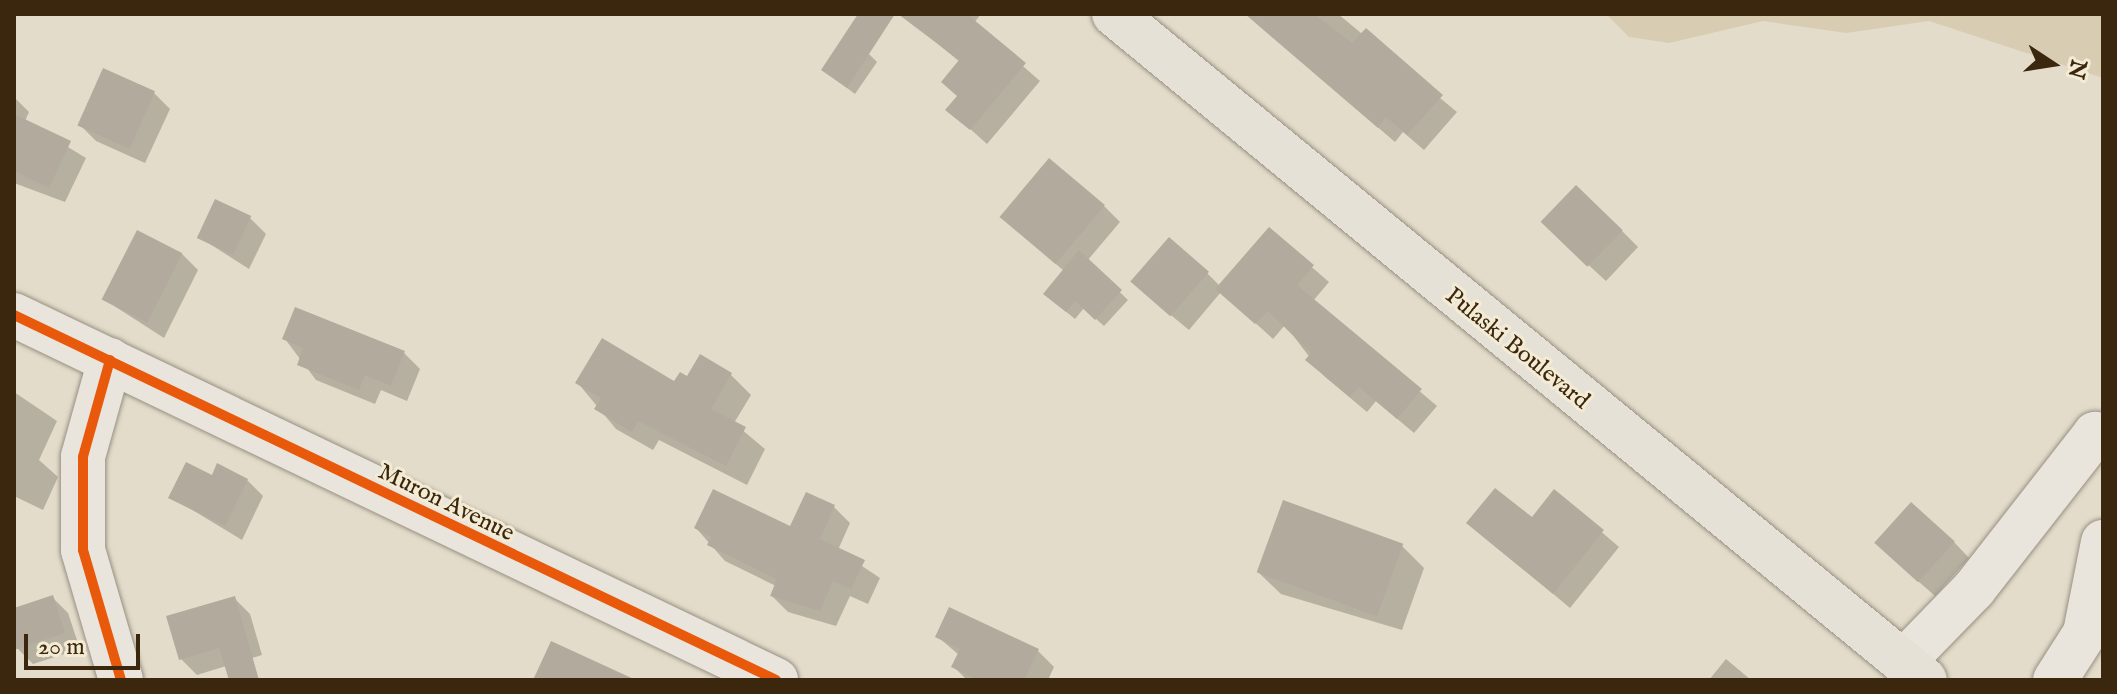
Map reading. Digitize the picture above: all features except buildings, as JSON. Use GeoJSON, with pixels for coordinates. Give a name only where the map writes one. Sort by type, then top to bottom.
{"type":"FeatureCollection","features":[{"type":"Feature","properties":{"kind":"main road","name":"Pulaski Boulevard"},"geometry":{"type":"LineString","coordinates":[[1114,14],[1914,671]]}},
{"type":"Feature","properties":{"kind":"street","name":"Muron Avenue"},"geometry":{"type":"LineString","coordinates":[[14,315],[776,680]]}},
{"type":"Feature","properties":{"kind":"street"},"geometry":{"type":"LineString","coordinates":[[110,360],[83,457],[83,550],[121,680]]}},
{"type":"Feature","properties":{"kind":"street"},"geometry":{"type":"LineString","coordinates":[[1914,671],[2095,434],[2103,440]]}},
{"type":"Feature","properties":{"kind":"street"},"geometry":{"type":"LineString","coordinates":[[2055,680],[2085,633],[2103,542]]}},
{"type":"Feature","properties":{"kind":"shaded area"},"geometry":{"type":"Polygon","coordinates":[[[1606,14],[2103,14],[2103,78],[1929,21],[1846,33],[1763,21],[1669,43],[1629,37],[1606,14]]]}},
{"type":"Feature","properties":{"kind":"cycle path"},"geometry":{"type":"LineString","coordinates":[[14,315],[776,680]]}},
{"type":"Feature","properties":{"kind":"cycle path"},"geometry":{"type":"LineString","coordinates":[[110,360],[83,457],[83,550],[121,680]]}}]}
